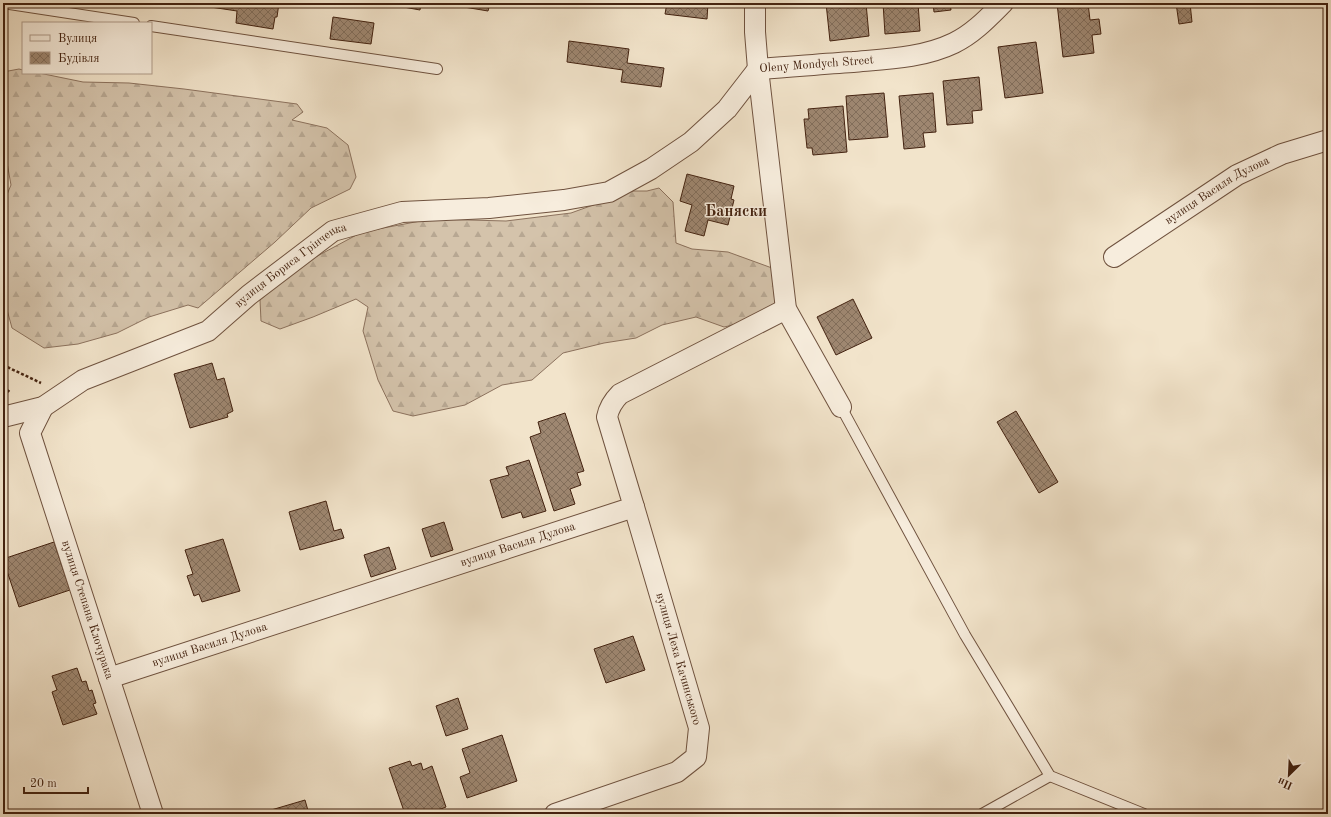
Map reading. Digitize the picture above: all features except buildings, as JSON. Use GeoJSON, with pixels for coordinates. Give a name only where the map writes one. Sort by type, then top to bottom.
{"type":"FeatureCollection","features":[{"type":"Feature","properties":{"kind":"street"},"geometry":{"type":"LineString","coordinates":[[755,3],[755,32],[758,69],[786,309],[841,407]]}},
{"type":"Feature","properties":{"kind":"street","name":"Oleny Mondych Street"},"geometry":{"type":"LineString","coordinates":[[564,200],[609,192],[651,169],[691,142],[727,110],[758,69],[878,60],[923,54],[955,43],[971,33],[1003,3]]}},
{"type":"Feature","properties":{"kind":"street","name":"вулиця Василя Дулова"},"geometry":{"type":"LineString","coordinates":[[1114,257],[1237,175],[1282,154],[1328,140]]}},
{"type":"Feature","properties":{"kind":"street","name":"вулиця Бориса Грінченка"},"geometry":{"type":"LineString","coordinates":[[43,407],[83,380],[208,331],[249,295],[333,231],[402,212],[490,208],[564,200]]}},
{"type":"Feature","properties":{"kind":"street"},"geometry":{"type":"LineString","coordinates":[[634,507],[607,417],[609,408],[615,399],[620,394],[786,309]]}},
{"type":"Feature","properties":{"kind":"street"},"geometry":{"type":"LineString","coordinates":[[3,417],[43,407]]}},
{"type":"Feature","properties":{"kind":"street","name":"вулиця Степана Клочурака"},"geometry":{"type":"LineString","coordinates":[[43,407],[30,433],[152,814]]}},
{"type":"Feature","properties":{"kind":"street","name":"вулиця Василя Дулова"},"geometry":{"type":"LineString","coordinates":[[109,678],[634,507]]}},
{"type":"Feature","properties":{"kind":"street","name":"вулиця Леха Качинського"},"geometry":{"type":"LineString","coordinates":[[555,814],[677,772],[696,757],[699,728],[634,507]]}},
{"type":"Feature","properties":{"kind":"lane"},"geometry":{"type":"LineString","coordinates":[[3,3],[127,22]]}},
{"type":"Feature","properties":{"kind":"lane"},"geometry":{"type":"LineString","coordinates":[[152,26],[437,69]]}},
{"type":"Feature","properties":{"kind":"lane"},"geometry":{"type":"LineString","coordinates":[[841,407],[965,635],[1050,776],[1144,814]]}},
{"type":"Feature","properties":{"kind":"lane"},"geometry":{"type":"LineString","coordinates":[[982,814],[1050,776]]}},
{"type":"Feature","properties":{"kind":"path"},"geometry":{"type":"LineString","coordinates":[[3,365],[54,388],[71,389]]}},
{"type":"Feature","properties":{"kind":"green space"},"geometry":{"type":"Polygon","coordinates":[[[19,69],[22,70],[22,74],[44,74],[83,82],[129,83],[297,104],[303,112],[292,120],[327,128],[348,145],[356,177],[350,189],[311,208],[275,242],[198,308],[188,305],[149,317],[117,333],[78,344],[44,348],[12,328],[3,295],[3,204],[11,185],[6,157],[3,152],[3,72],[19,69]]]}},
{"type":"Feature","properties":{"kind":"green space"},"geometry":{"type":"Polygon","coordinates":[[[659,188],[673,202],[676,243],[692,249],[728,252],[772,268],[775,304],[755,320],[724,327],[696,317],[662,325],[636,338],[604,343],[563,353],[532,380],[502,385],[465,405],[413,416],[393,411],[378,380],[363,331],[368,307],[356,299],[280,329],[261,321],[260,300],[297,267],[362,232],[431,219],[506,221],[571,213],[632,191],[647,191],[659,188]]]}},
{"type":"Feature","properties":{"kind":"district","name":"Баняски"},"geometry":{"type":"Point","coordinates":[736,212]}}]}
